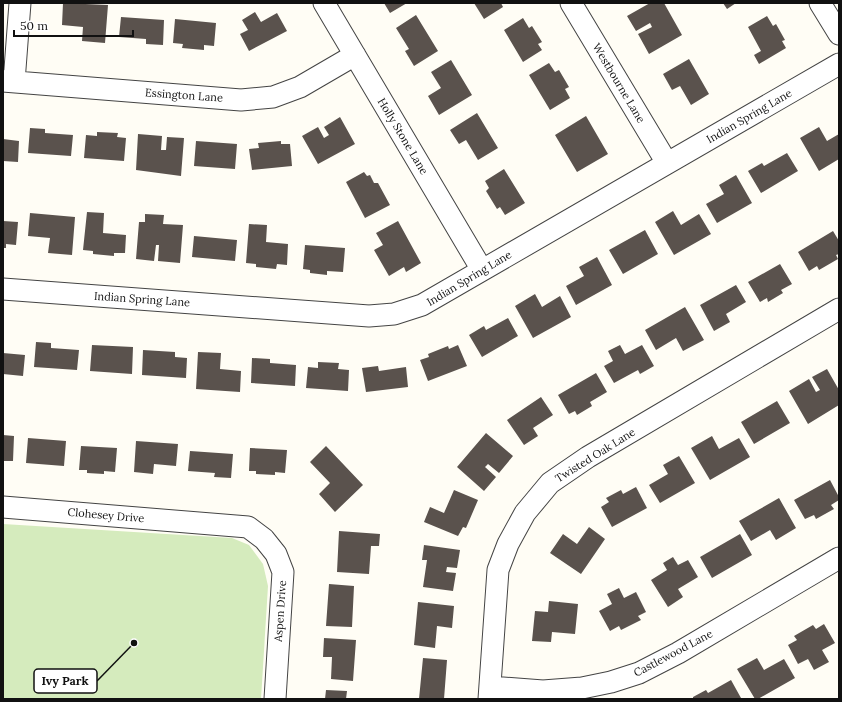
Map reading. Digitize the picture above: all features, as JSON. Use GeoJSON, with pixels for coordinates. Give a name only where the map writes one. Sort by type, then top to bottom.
{"type":"FeatureCollection","features":[{"type":"Feature","properties":{"kind":"street"},"geometry":{"type":"LineString","coordinates":[[9,82],[20,3]]}},
{"type":"Feature","properties":{"kind":"street","name":"Holly Stone Lane"},"geometry":{"type":"LineString","coordinates":[[324,3],[482,270]]}},
{"type":"Feature","properties":{"kind":"street","name":"Westbourne Lane"},"geometry":{"type":"LineString","coordinates":[[571,3],[667,163]]}},
{"type":"Feature","properties":{"kind":"street"},"geometry":{"type":"LineString","coordinates":[[820,3],[839,34]]}},
{"type":"Feature","properties":{"kind":"street","name":"Essington Lane"},"geometry":{"type":"LineString","coordinates":[[9,82],[241,100],[273,97],[300,87],[355,55]]}},
{"type":"Feature","properties":{"kind":"street","name":"Indian Spring Lane"},"geometry":{"type":"LineString","coordinates":[[3,289],[369,316],[394,314],[422,305],[839,64]]}},
{"type":"Feature","properties":{"kind":"street","name":"Twisted Oak Lane"},"geometry":{"type":"LineString","coordinates":[[489,693],[498,570],[508,544],[525,513],[550,483],[588,457],[839,310]]}},
{"type":"Feature","properties":{"kind":"street","name":"Clohesey Drive"},"geometry":{"type":"LineString","coordinates":[[3,507],[210,524]]}},
{"type":"Feature","properties":{"kind":"street","name":"Aspen Drive"},"geometry":{"type":"LineString","coordinates":[[210,524],[248,527],[264,539],[276,554],[283,572],[275,699]]}},
{"type":"Feature","properties":{"kind":"street","name":"Castlewood Lane"},"geometry":{"type":"LineString","coordinates":[[489,693],[582,688],[611,682],[639,673],[678,653],[839,558]]}},
{"type":"Feature","properties":{"kind":"green space"},"geometry":{"type":"Polygon","coordinates":[[[3,524],[232,538],[249,545],[263,564],[268,586],[261,699],[3,699],[3,524]]]}},
{"type":"Feature","properties":{"kind":"building"},"geometry":{"type":"Polygon","coordinates":[[[63,3],[108,5],[105,43],[82,41],[83,27],[62,25],[63,3]]]}},
{"type":"Feature","properties":{"kind":"building"},"geometry":{"type":"Polygon","coordinates":[[[384,3],[407,3],[390,13],[384,3]]]}},
{"type":"Feature","properties":{"kind":"building"},"geometry":{"type":"Polygon","coordinates":[[[474,3],[501,3],[503,7],[484,19],[474,3]]]}},
{"type":"Feature","properties":{"kind":"building"},"geometry":{"type":"Polygon","coordinates":[[[650,3],[664,3],[682,35],[649,54],[638,34],[652,27],[650,23],[636,31],[627,16],[650,3]]]}},
{"type":"Feature","properties":{"kind":"building"},"geometry":{"type":"Polygon","coordinates":[[[723,3],[736,3],[727,9],[723,3]]]}},
{"type":"Feature","properties":{"kind":"building"},"geometry":{"type":"Polygon","coordinates":[[[255,12],[261,22],[277,13],[287,31],[249,51],[240,34],[248,30],[242,20],[255,12]]]}},
{"type":"Feature","properties":{"kind":"building"},"geometry":{"type":"Polygon","coordinates":[[[416,15],[438,51],[414,66],[405,51],[409,49],[396,28],[416,15]]]}},
{"type":"Feature","properties":{"kind":"building"},"geometry":{"type":"Polygon","coordinates":[[[767,16],[773,26],[776,24],[785,40],[782,41],[786,48],[759,64],[754,55],[761,51],[748,27],[767,16]]]}},
{"type":"Feature","properties":{"kind":"building"},"geometry":{"type":"Polygon","coordinates":[[[121,17],[164,20],[163,45],[146,44],[146,39],[119,37],[121,17]]]}},
{"type":"Feature","properties":{"kind":"building"},"geometry":{"type":"Polygon","coordinates":[[[523,18],[529,28],[532,26],[542,42],[538,44],[542,50],[523,62],[504,30],[523,18]]]}},
{"type":"Feature","properties":{"kind":"building"},"geometry":{"type":"Polygon","coordinates":[[[175,19],[216,23],[214,46],[204,45],[204,50],[182,48],[183,44],[173,43],[175,19]]]}},
{"type":"Feature","properties":{"kind":"building"},"geometry":{"type":"Polygon","coordinates":[[[689,59],[709,94],[691,105],[680,86],[672,90],[663,74],[689,59]]]}},
{"type":"Feature","properties":{"kind":"building"},"geometry":{"type":"Polygon","coordinates":[[[451,60],[472,95],[439,115],[428,96],[441,88],[431,72],[451,60]]]}},
{"type":"Feature","properties":{"kind":"building"},"geometry":{"type":"Polygon","coordinates":[[[549,63],[555,72],[559,70],[569,87],[565,89],[570,98],[550,110],[529,75],[549,63]]]}},
{"type":"Feature","properties":{"kind":"building"},"geometry":{"type":"Polygon","coordinates":[[[477,113],[498,148],[478,160],[466,140],[459,144],[450,130],[477,113]]]}},
{"type":"Feature","properties":{"kind":"building"},"geometry":{"type":"Polygon","coordinates":[[[586,116],[608,154],[577,172],[555,135],[586,116]]]}},
{"type":"Feature","properties":{"kind":"building"},"geometry":{"type":"Polygon","coordinates":[[[340,117],[355,144],[318,164],[302,136],[318,127],[324,138],[329,135],[324,127],[340,117]]]}},
{"type":"Feature","properties":{"kind":"building"},"geometry":{"type":"Polygon","coordinates":[[[819,127],[827,141],[839,134],[839,159],[819,171],[800,138],[819,127]]]}},
{"type":"Feature","properties":{"kind":"building"},"geometry":{"type":"Polygon","coordinates":[[[30,128],[45,129],[45,133],[73,135],[71,156],[28,153],[30,128]]]}},
{"type":"Feature","properties":{"kind":"building"},"geometry":{"type":"Polygon","coordinates":[[[97,132],[118,133],[117,137],[126,138],[124,161],[84,158],[86,135],[97,136],[97,132]]]}},
{"type":"Feature","properties":{"kind":"building"},"geometry":{"type":"Polygon","coordinates":[[[138,134],[162,136],[161,150],[166,150],[167,137],[184,138],[181,176],[136,170],[138,134]]]}},
{"type":"Feature","properties":{"kind":"building"},"geometry":{"type":"Polygon","coordinates":[[[3,139],[19,141],[18,162],[3,161],[3,139]]]}},
{"type":"Feature","properties":{"kind":"building"},"geometry":{"type":"Polygon","coordinates":[[[196,141],[237,144],[235,169],[194,166],[196,141]]]}},
{"type":"Feature","properties":{"kind":"building"},"geometry":{"type":"Polygon","coordinates":[[[281,141],[281,144],[290,144],[292,166],[252,170],[249,149],[259,148],[258,143],[281,141]]]}},
{"type":"Feature","properties":{"kind":"building"},"geometry":{"type":"Polygon","coordinates":[[[787,153],[798,171],[761,193],[748,171],[762,163],[764,166],[787,153]]]}},
{"type":"Feature","properties":{"kind":"building"},"geometry":{"type":"Polygon","coordinates":[[[504,169],[525,203],[505,215],[500,207],[497,209],[486,191],[489,188],[485,181],[504,169]]]}},
{"type":"Feature","properties":{"kind":"building"},"geometry":{"type":"Polygon","coordinates":[[[364,172],[367,176],[370,175],[374,183],[378,183],[390,205],[365,218],[346,182],[364,172]]]}},
{"type":"Feature","properties":{"kind":"building"},"geometry":{"type":"Polygon","coordinates":[[[736,175],[752,203],[717,223],[706,204],[724,194],[719,185],[736,175]]]}},
{"type":"Feature","properties":{"kind":"building"},"geometry":{"type":"Polygon","coordinates":[[[673,211],[681,225],[699,214],[711,234],[674,255],[655,222],[673,211]]]}},
{"type":"Feature","properties":{"kind":"building"},"geometry":{"type":"Polygon","coordinates":[[[87,212],[104,213],[103,233],[126,235],[125,253],[114,253],[114,256],[93,254],[93,251],[83,250],[87,212]]]}},
{"type":"Feature","properties":{"kind":"building"},"geometry":{"type":"Polygon","coordinates":[[[30,213],[75,217],[72,255],[48,253],[50,238],[28,236],[30,213]]]}},
{"type":"Feature","properties":{"kind":"building"},"geometry":{"type":"Polygon","coordinates":[[[145,214],[164,215],[163,224],[183,225],[180,263],[158,261],[159,245],[156,245],[154,261],[136,259],[139,222],[145,222],[145,214]]]}},
{"type":"Feature","properties":{"kind":"building"},"geometry":{"type":"Polygon","coordinates":[[[3,221],[18,222],[16,245],[6,244],[6,248],[3,248],[3,221]]]}},
{"type":"Feature","properties":{"kind":"building"},"geometry":{"type":"Polygon","coordinates":[[[398,221],[421,263],[406,272],[404,267],[389,276],[374,250],[383,245],[376,233],[398,221]]]}},
{"type":"Feature","properties":{"kind":"building"},"geometry":{"type":"Polygon","coordinates":[[[249,224],[267,225],[266,242],[288,244],[287,265],[277,264],[276,269],[256,267],[256,264],[246,263],[249,224]]]}},
{"type":"Feature","properties":{"kind":"building"},"geometry":{"type":"Polygon","coordinates":[[[645,230],[658,254],[623,274],[609,250],[645,230]]]}},
{"type":"Feature","properties":{"kind":"building"},"geometry":{"type":"Polygon","coordinates":[[[833,231],[839,241],[839,254],[836,255],[838,259],[819,270],[817,266],[809,271],[798,252],[833,231]]]}},
{"type":"Feature","properties":{"kind":"building"},"geometry":{"type":"Polygon","coordinates":[[[194,236],[237,240],[235,261],[192,257],[194,236]]]}},
{"type":"Feature","properties":{"kind":"building"},"geometry":{"type":"Polygon","coordinates":[[[305,245],[345,248],[343,272],[327,271],[327,275],[310,273],[310,270],[303,269],[305,245]]]}},
{"type":"Feature","properties":{"kind":"building"},"geometry":{"type":"Polygon","coordinates":[[[597,257],[612,285],[576,305],[566,286],[584,276],[579,267],[597,257]]]}},
{"type":"Feature","properties":{"kind":"building"},"geometry":{"type":"Polygon","coordinates":[[[780,264],[792,284],[781,290],[783,293],[768,302],[767,298],[760,302],[748,282],[780,264]]]}},
{"type":"Feature","properties":{"kind":"building"},"geometry":{"type":"Polygon","coordinates":[[[736,285],[746,302],[726,314],[730,322],[714,331],[700,305],[736,285]]]}},
{"type":"Feature","properties":{"kind":"building"},"geometry":{"type":"Polygon","coordinates":[[[535,294],[542,307],[560,296],[571,317],[533,338],[515,306],[535,294]]]}},
{"type":"Feature","properties":{"kind":"building"},"geometry":{"type":"Polygon","coordinates":[[[685,307],[704,340],[683,351],[676,338],[656,350],[645,330],[685,307]]]}},
{"type":"Feature","properties":{"kind":"building"},"geometry":{"type":"Polygon","coordinates":[[[508,318],[518,336],[482,357],[469,335],[484,326],[486,330],[508,318]]]}},
{"type":"Feature","properties":{"kind":"building"},"geometry":{"type":"Polygon","coordinates":[[[36,342],[51,343],[51,348],[79,350],[77,370],[34,367],[36,342]]]}},
{"type":"Feature","properties":{"kind":"building"},"geometry":{"type":"Polygon","coordinates":[[[92,345],[133,347],[132,374],[90,371],[92,345]]]}},
{"type":"Feature","properties":{"kind":"building"},"geometry":{"type":"Polygon","coordinates":[[[458,345],[467,366],[428,381],[420,360],[429,357],[428,354],[448,346],[449,349],[458,345]]]}},
{"type":"Feature","properties":{"kind":"building"},"geometry":{"type":"Polygon","coordinates":[[[620,345],[625,354],[642,345],[654,366],[640,374],[638,370],[614,383],[604,366],[613,361],[608,351],[620,345]]]}},
{"type":"Feature","properties":{"kind":"building"},"geometry":{"type":"Polygon","coordinates":[[[143,350],[175,352],[175,357],[187,358],[186,378],[142,375],[143,350]]]}},
{"type":"Feature","properties":{"kind":"building"},"geometry":{"type":"Polygon","coordinates":[[[198,352],[221,353],[220,369],[241,371],[240,392],[196,389],[198,352]]]}},
{"type":"Feature","properties":{"kind":"building"},"geometry":{"type":"Polygon","coordinates":[[[3,353],[25,355],[23,376],[3,374],[3,353]]]}},
{"type":"Feature","properties":{"kind":"building"},"geometry":{"type":"Polygon","coordinates":[[[252,358],[270,359],[270,363],[296,365],[295,386],[251,383],[252,358]]]}},
{"type":"Feature","properties":{"kind":"building"},"geometry":{"type":"Polygon","coordinates":[[[318,362],[339,363],[338,369],[349,370],[348,391],[306,388],[308,367],[318,368],[318,362]]]}},
{"type":"Feature","properties":{"kind":"building"},"geometry":{"type":"Polygon","coordinates":[[[378,366],[379,371],[406,367],[408,387],[366,392],[362,368],[378,366]]]}},
{"type":"Feature","properties":{"kind":"building"},"geometry":{"type":"Polygon","coordinates":[[[827,369],[839,390],[839,405],[808,424],[789,391],[809,379],[816,392],[820,390],[812,377],[827,369]]]}},
{"type":"Feature","properties":{"kind":"building"},"geometry":{"type":"Polygon","coordinates":[[[596,373],[607,392],[590,402],[592,406],[577,415],[575,411],[569,414],[558,395],[596,373]]]}},
{"type":"Feature","properties":{"kind":"building"},"geometry":{"type":"Polygon","coordinates":[[[541,397],[553,415],[533,428],[538,436],[524,445],[507,420],[541,397]]]}},
{"type":"Feature","properties":{"kind":"building"},"geometry":{"type":"Polygon","coordinates":[[[777,401],[790,423],[754,444],[741,422],[777,401]]]}},
{"type":"Feature","properties":{"kind":"building"},"geometry":{"type":"Polygon","coordinates":[[[486,433],[513,456],[499,473],[488,464],[485,467],[496,477],[484,491],[457,467],[486,433]]]}},
{"type":"Feature","properties":{"kind":"building"},"geometry":{"type":"Polygon","coordinates":[[[3,435],[14,436],[13,461],[3,461],[3,435]]]}},
{"type":"Feature","properties":{"kind":"building"},"geometry":{"type":"Polygon","coordinates":[[[712,436],[719,449],[739,438],[750,457],[710,480],[691,448],[712,436]]]}},
{"type":"Feature","properties":{"kind":"building"},"geometry":{"type":"Polygon","coordinates":[[[28,438],[66,441],[64,466],[26,463],[28,438]]]}},
{"type":"Feature","properties":{"kind":"building"},"geometry":{"type":"Polygon","coordinates":[[[136,441],[178,444],[176,466],[154,464],[153,474],[134,472],[136,441]]]}},
{"type":"Feature","properties":{"kind":"building"},"geometry":{"type":"Polygon","coordinates":[[[81,446],[117,448],[115,472],[104,471],[104,474],[87,473],[87,470],[79,470],[81,446]]]}},
{"type":"Feature","properties":{"kind":"building"},"geometry":{"type":"Polygon","coordinates":[[[326,446],[363,485],[335,512],[319,494],[330,483],[310,462],[326,446]]]}},
{"type":"Feature","properties":{"kind":"building"},"geometry":{"type":"Polygon","coordinates":[[[250,448],[287,450],[285,473],[275,472],[275,475],[256,474],[256,471],[249,471],[250,448]]]}},
{"type":"Feature","properties":{"kind":"building"},"geometry":{"type":"Polygon","coordinates":[[[190,451],[233,454],[231,478],[214,477],[215,473],[188,471],[190,451]]]}},
{"type":"Feature","properties":{"kind":"building"},"geometry":{"type":"Polygon","coordinates":[[[679,456],[695,483],[660,503],[649,485],[668,474],[663,465],[679,456]]]}},
{"type":"Feature","properties":{"kind":"building"},"geometry":{"type":"Polygon","coordinates":[[[830,480],[839,497],[839,500],[831,505],[834,509],[816,519],[814,515],[805,519],[794,500],[830,480]]]}},
{"type":"Feature","properties":{"kind":"building"},"geometry":{"type":"Polygon","coordinates":[[[636,487],[647,508],[612,527],[601,507],[609,502],[606,498],[621,490],[623,494],[636,487]]]}},
{"type":"Feature","properties":{"kind":"building"},"geometry":{"type":"Polygon","coordinates":[[[454,490],[478,500],[466,528],[463,527],[458,536],[424,522],[430,507],[444,513],[454,490]]]}},
{"type":"Feature","properties":{"kind":"building"},"geometry":{"type":"Polygon","coordinates":[[[779,498],[796,528],[776,540],[770,530],[751,541],[739,521],[779,498]]]}},
{"type":"Feature","properties":{"kind":"building"},"geometry":{"type":"Polygon","coordinates":[[[589,527],[605,539],[581,574],[550,553],[563,534],[577,544],[589,527]]]}},
{"type":"Feature","properties":{"kind":"building"},"geometry":{"type":"Polygon","coordinates":[[[339,531],[380,534],[379,546],[371,546],[369,574],[337,572],[339,531]]]}},
{"type":"Feature","properties":{"kind":"building"},"geometry":{"type":"Polygon","coordinates":[[[740,534],[752,555],[712,578],[700,557],[740,534]]]}},
{"type":"Feature","properties":{"kind":"building"},"geometry":{"type":"Polygon","coordinates":[[[424,545],[460,550],[457,568],[447,567],[446,572],[456,573],[453,591],[423,587],[427,560],[422,560],[424,545]]]}},
{"type":"Feature","properties":{"kind":"building"},"geometry":{"type":"Polygon","coordinates":[[[673,557],[678,565],[688,560],[698,577],[678,589],[683,597],[668,607],[651,580],[667,570],[663,563],[673,557]]]}},
{"type":"Feature","properties":{"kind":"building"},"geometry":{"type":"Polygon","coordinates":[[[329,584],[354,586],[352,627],[326,626],[329,584]]]}},
{"type":"Feature","properties":{"kind":"building"},"geometry":{"type":"Polygon","coordinates":[[[619,588],[624,598],[636,592],[646,612],[638,616],[641,620],[621,630],[619,626],[610,631],[599,611],[612,604],[607,594],[619,588]]]}},
{"type":"Feature","properties":{"kind":"building"},"geometry":{"type":"Polygon","coordinates":[[[549,601],[578,604],[575,634],[552,632],[551,642],[532,641],[535,611],[548,612],[549,601]]]}},
{"type":"Feature","properties":{"kind":"building"},"geometry":{"type":"Polygon","coordinates":[[[418,602],[454,606],[452,628],[437,626],[435,648],[414,645],[418,602]]]}},
{"type":"Feature","properties":{"kind":"building"},"geometry":{"type":"Polygon","coordinates":[[[824,624],[835,643],[822,650],[829,662],[814,670],[808,659],[798,664],[788,645],[797,640],[794,636],[813,625],[816,629],[824,624]]]}},
{"type":"Feature","properties":{"kind":"building"},"geometry":{"type":"Polygon","coordinates":[[[324,638],[356,640],[353,681],[331,679],[332,657],[323,657],[324,638]]]}},
{"type":"Feature","properties":{"kind":"building"},"geometry":{"type":"Polygon","coordinates":[[[423,658],[447,660],[444,699],[419,699],[423,658]]]}},
{"type":"Feature","properties":{"kind":"building"},"geometry":{"type":"Polygon","coordinates":[[[757,658],[764,670],[784,659],[795,678],[758,699],[755,699],[737,669],[757,658]]]}},
{"type":"Feature","properties":{"kind":"building"},"geometry":{"type":"Polygon","coordinates":[[[731,680],[741,698],[693,699],[693,697],[706,690],[708,693],[731,680]]]}},
{"type":"Feature","properties":{"kind":"building"},"geometry":{"type":"Polygon","coordinates":[[[326,690],[347,691],[346,699],[325,699],[326,690]]]}},
{"type":"Feature","properties":{"kind":"place","name":"Ivy Park"},"geometry":{"type":"Point","coordinates":[134,643]}}]}
